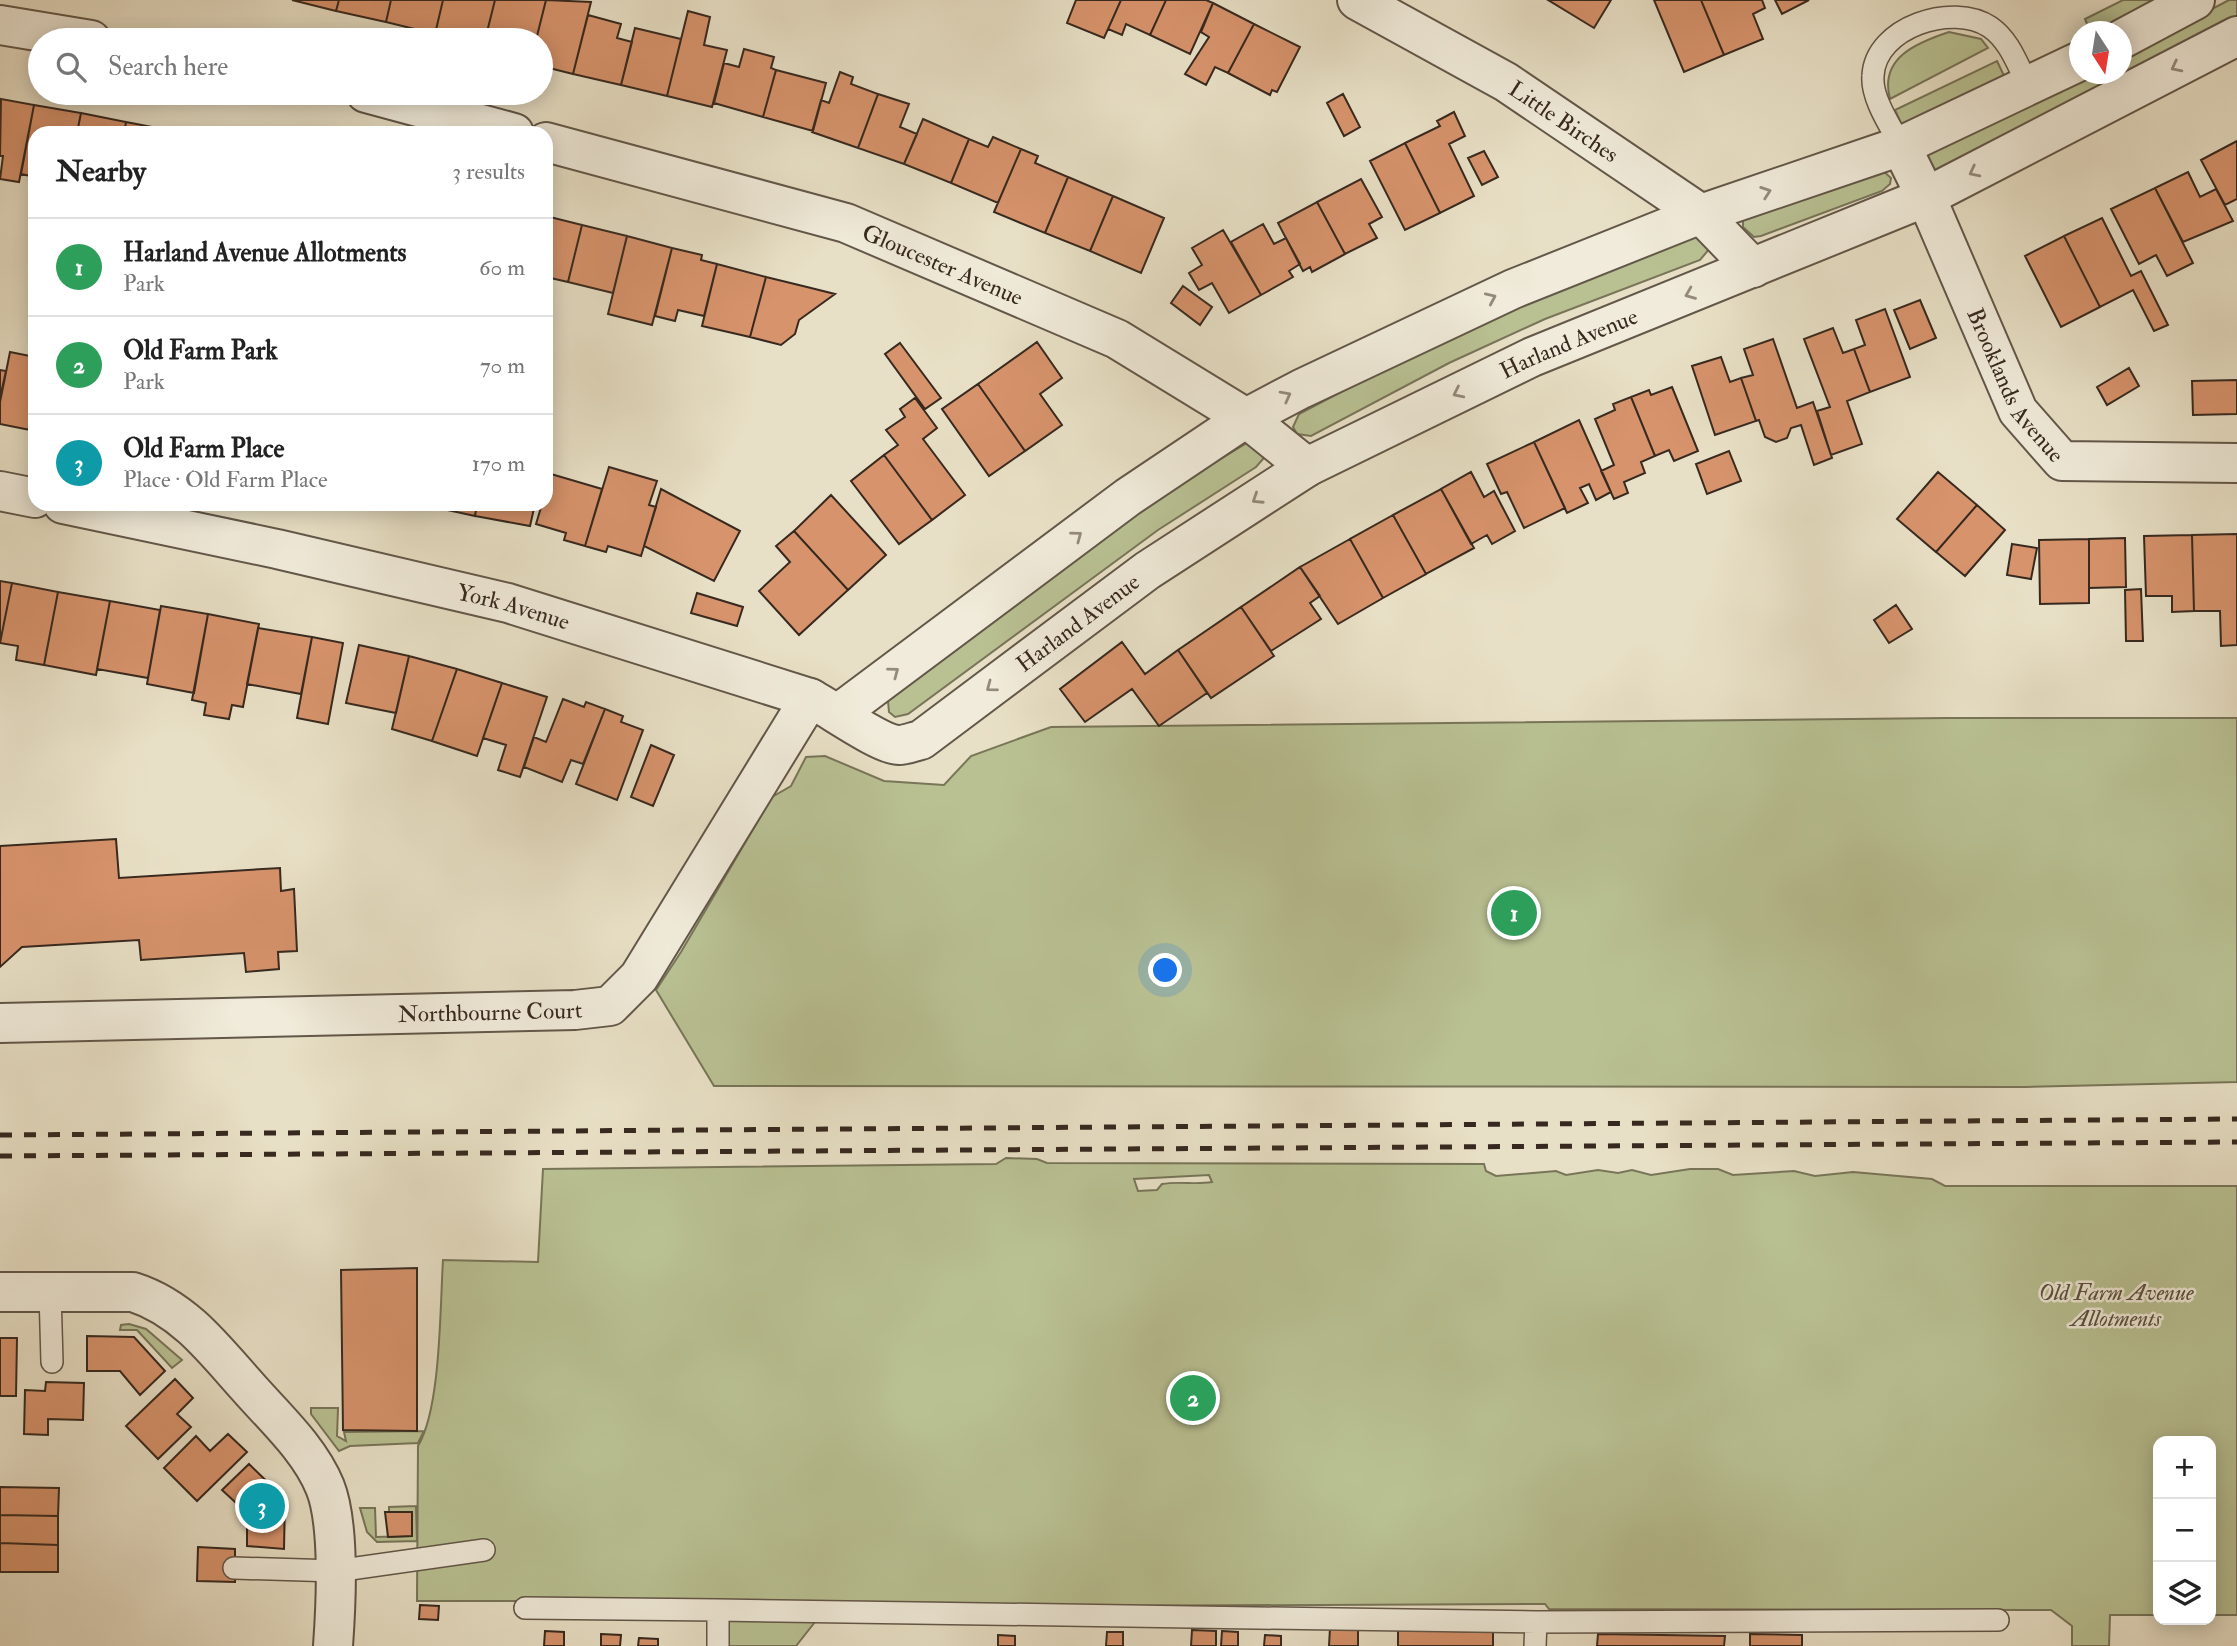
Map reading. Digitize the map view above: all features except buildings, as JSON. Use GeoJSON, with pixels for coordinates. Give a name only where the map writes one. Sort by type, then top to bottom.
{"type":"FeatureCollection","features":[{"type":"Feature","properties":{"kind":"street","name":"Little Birches"},"geometry":{"type":"LineString","coordinates":[[1357,0],[1506,82],[1701,214],[1753,268]]}},
{"type":"Feature","properties":{"kind":"street"},"geometry":{"type":"LineString","coordinates":[[2132,34],[2195,0]]}},
{"type":"Feature","properties":{"kind":"street"},"geometry":{"type":"LineString","coordinates":[[0,25],[28,30]]}},
{"type":"Feature","properties":{"kind":"street","name":"Harland Avenue"},"geometry":{"type":"LineString","coordinates":[[942,724],[1148,570],[1307,467],[1532,357],[1926,197],[2237,36]]}},
{"type":"Feature","properties":{"kind":"street"},"geometry":{"type":"LineString","coordinates":[[825,706],[1246,418],[1445,319],[1701,214],[1901,146],[2069,66]]}},
{"type":"Feature","properties":{"kind":"street"},"geometry":{"type":"LineString","coordinates":[[410,105],[488,126]]}},
{"type":"Feature","properties":{"kind":"street","name":"Gloucester Avenue"},"geometry":{"type":"LineString","coordinates":[[553,144],[846,223],[1117,339],[1246,418],[1307,467]]}},
{"type":"Feature","properties":{"kind":"street","name":"Brooklands Avenue"},"geometry":{"type":"LineString","coordinates":[[1901,146],[1926,197],[2018,411],[2062,461],[2237,463]]}},
{"type":"Feature","properties":{"kind":"street"},"geometry":{"type":"LineString","coordinates":[[0,491],[28,497]]}},
{"type":"Feature","properties":{"kind":"street","name":"York Avenue"},"geometry":{"type":"LineString","coordinates":[[96,511],[277,549],[508,603],[825,706],[881,741],[900,745],[921,740],[942,724]]}},
{"type":"Feature","properties":{"kind":"street","name":"Northbourne Court"},"geometry":{"type":"LineString","coordinates":[[0,1023],[575,1010],[610,1006],[639,977],[825,706]]}},
{"type":"Feature","properties":{"kind":"street"},"geometry":{"type":"LineString","coordinates":[[0,1292],[133,1292],[148,1297],[194,1329],[289,1434],[316,1471],[330,1505],[335,1571],[333,1646]]}},
{"type":"Feature","properties":{"kind":"lane"},"geometry":{"type":"LineString","coordinates":[[1901,146],[1880,102],[1873,76],[1882,51],[1910,26],[1945,16],[1966,17],[1988,26],[2005,40],[2028,86]]}},
{"type":"Feature","properties":{"kind":"lane"},"geometry":{"type":"LineString","coordinates":[[50,1292],[52,1362]]}},
{"type":"Feature","properties":{"kind":"lane"},"geometry":{"type":"LineString","coordinates":[[234,1568],[335,1571],[484,1550]]}},
{"type":"Feature","properties":{"kind":"lane"},"geometry":{"type":"LineString","coordinates":[[525,1608],[1536,1622],[1998,1620]]}},
{"type":"Feature","properties":{"kind":"lane"},"geometry":{"type":"LineString","coordinates":[[718,1610],[718,1646]]}},
{"type":"Feature","properties":{"kind":"lane"},"geometry":{"type":"LineString","coordinates":[[1535,1646],[1536,1622]]}},
{"type":"Feature","properties":{"kind":"green space"},"geometry":{"type":"Polygon","coordinates":[[[2123,0],[2163,0],[2120,21],[2085,19],[2123,0]]]}},
{"type":"Feature","properties":{"kind":"green space"},"geometry":{"type":"Polygon","coordinates":[[[2229,0],[2237,0],[2237,24],[2132,77],[2132,51],[2229,0]]]}},
{"type":"Feature","properties":{"kind":"green space"},"geometry":{"type":"Polygon","coordinates":[[[1949,32],[1981,39],[1988,48],[1890,99],[1888,85],[1895,63],[1913,47],[1949,32]]]}},
{"type":"Feature","properties":{"kind":"green space"},"geometry":{"type":"Polygon","coordinates":[[[1997,61],[2006,80],[1903,127],[1895,110],[1997,61]]]}},
{"type":"Feature","properties":{"kind":"green space"},"geometry":{"type":"Polygon","coordinates":[[[2069,83],[2118,84],[1941,173],[1931,170],[1926,157],[1934,148],[2069,83]]]}},
{"type":"Feature","properties":{"kind":"green space"},"geometry":{"type":"Polygon","coordinates":[[[1880,168],[1891,178],[1890,184],[1882,191],[1761,236],[1754,237],[1743,227],[1743,219],[1880,168]]]}},
{"type":"Feature","properties":{"kind":"green space"},"geometry":{"type":"Polygon","coordinates":[[[1691,236],[1699,236],[1710,248],[1700,260],[1545,319],[1449,363],[1311,436],[1297,434],[1293,427],[1299,414],[1491,313],[1691,236]]]}},
{"type":"Feature","properties":{"kind":"green space"},"geometry":{"type":"Polygon","coordinates":[[[1252,440],[1264,452],[1263,459],[1256,467],[1158,530],[908,714],[895,717],[889,712],[888,701],[1167,491],[1252,440]]]}},
{"type":"Feature","properties":{"kind":"green space"},"geometry":{"type":"Polygon","coordinates":[[[1948,718],[2237,718],[2237,1082],[2026,1087],[714,1086],[656,990],[772,797],[791,786],[806,757],[825,756],[884,781],[944,785],[971,756],[1051,727],[1948,718]]]}},
{"type":"Feature","properties":{"kind":"green space","name":"Old Farm Avenue Allotments"},"geometry":{"type":"Polygon","coordinates":[[[1006,1158],[1037,1159],[1047,1163],[1484,1164],[1486,1171],[1496,1176],[1556,1171],[1566,1175],[1598,1170],[1618,1173],[1632,1170],[1651,1175],[1690,1169],[1718,1169],[1733,1175],[1794,1171],[1815,1176],[1853,1172],[1932,1179],[1945,1186],[2237,1186],[2237,1615],[2216,1615],[2216,1436],[2153,1436],[2153,1615],[2110,1615],[2109,1646],[2072,1646],[2072,1626],[2051,1610],[1549,1609],[1545,1604],[1530,1604],[839,1607],[815,1622],[796,1646],[728,1646],[710,1601],[417,1601],[418,1446],[426,1429],[435,1383],[443,1260],[538,1262],[543,1169],[996,1164],[1006,1158]],[[1209,1175],[1134,1179],[1138,1191],[1157,1190],[1162,1184],[1168,1183],[1212,1182],[1209,1175]]]}},
{"type":"Feature","properties":{"kind":"green space"},"geometry":{"type":"Polygon","coordinates":[[[129,1324],[146,1329],[182,1360],[172,1368],[137,1330],[120,1330],[121,1325],[129,1324]]]}},
{"type":"Feature","properties":{"kind":"green space"},"geometry":{"type":"Polygon","coordinates":[[[311,1408],[338,1408],[337,1436],[346,1441],[344,1432],[424,1431],[418,1443],[350,1446],[339,1451],[311,1414],[311,1408]]]}},
{"type":"Feature","properties":{"kind":"green space"},"geometry":{"type":"Polygon","coordinates":[[[416,1506],[417,1541],[377,1542],[367,1532],[360,1508],[375,1508],[376,1537],[412,1536],[412,1512],[389,1512],[389,1507],[416,1506]]]}},
{"type":"Feature","properties":{"kind":"railway"},"geometry":{"type":"LineString","coordinates":[[0,1135],[2237,1119]]}},
{"type":"Feature","properties":{"kind":"railway"},"geometry":{"type":"LineString","coordinates":[[0,1156],[2237,1142]]}},
{"type":"Feature","properties":{"kind":"place","name":"Harland Avenue Allotments"},"geometry":{"type":"Point","coordinates":[1514,913]}},
{"type":"Feature","properties":{"kind":"place","name":"Old Farm Park"},"geometry":{"type":"Point","coordinates":[1193,1398]}},
{"type":"Feature","properties":{"kind":"place","name":"Old Farm Place"},"geometry":{"type":"Point","coordinates":[262,1506]}}]}
